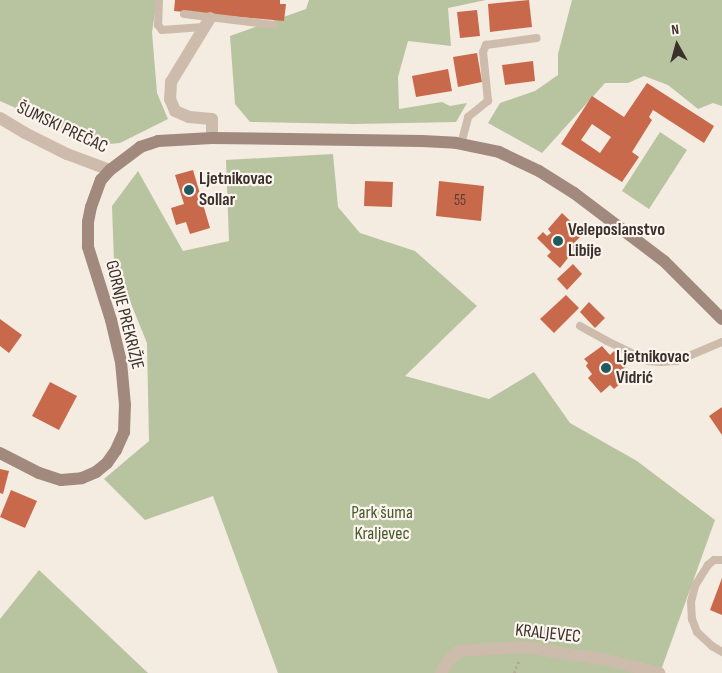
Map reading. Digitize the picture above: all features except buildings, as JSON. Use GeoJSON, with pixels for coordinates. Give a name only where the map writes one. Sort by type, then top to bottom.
{"type":"FeatureCollection","features":[{"type":"Feature","properties":{"kind":"street"},"geometry":{"type":"LineString","coordinates":[[207,22],[171,82],[170,99],[175,111],[189,117],[212,119],[212,138]]}},
{"type":"Feature","properties":{"kind":"street","name":"ŠUMSKI PREČAC"},"geometry":{"type":"LineString","coordinates":[[0,118],[67,154],[110,170]]}},
{"type":"Feature","properties":{"kind":"street","name":"GORNJE PREKRIŽJE"},"geometry":{"type":"LineString","coordinates":[[0,453],[39,473],[61,480],[82,478],[96,472],[107,463],[116,450],[124,432],[125,405],[121,362],[111,320],[88,247],[88,222],[91,207],[101,180],[110,170],[140,147],[158,141],[212,138],[422,141],[461,144],[498,152],[540,171],[574,193],[664,261],[722,319]]}},
{"type":"Feature","properties":{"kind":"street","name":"KRALJEVEC"},"geometry":{"type":"LineString","coordinates":[[441,673],[447,662],[460,651],[524,647],[608,660],[659,673]]}},
{"type":"Feature","properties":{"kind":"lane"},"geometry":{"type":"LineString","coordinates":[[159,0],[158,25],[162,30],[170,31],[207,22],[274,25]]}},
{"type":"Feature","properties":{"kind":"lane"},"geometry":{"type":"LineString","coordinates":[[184,14],[207,22]]}},
{"type":"Feature","properties":{"kind":"lane"},"geometry":{"type":"LineString","coordinates":[[461,144],[468,117],[488,101],[483,52],[486,45],[537,38]]}},
{"type":"Feature","properties":{"kind":"lane"},"geometry":{"type":"LineString","coordinates":[[580,326],[607,342],[640,357],[661,362],[678,362],[722,342]]}},
{"type":"Feature","properties":{"kind":"lane"},"geometry":{"type":"LineString","coordinates":[[722,560],[714,560],[708,565],[695,586],[691,602],[692,619],[697,632],[712,646],[722,652]]}},
{"type":"Feature","properties":{"kind":"green space"},"geometry":{"type":"Polygon","coordinates":[[[0,0],[157,0],[152,32],[157,93],[168,119],[120,143],[99,145],[0,101],[0,0]]]}},
{"type":"Feature","properties":{"kind":"green space"},"geometry":{"type":"Polygon","coordinates":[[[309,0],[486,0],[448,8],[451,46],[408,41],[398,77],[399,109],[442,102],[450,106],[467,103],[456,122],[354,124],[250,122],[235,104],[230,36],[306,9],[309,0]]]}},
{"type":"Feature","properties":{"kind":"green space"},"geometry":{"type":"Polygon","coordinates":[[[572,0],[722,0],[722,106],[713,103],[698,109],[668,85],[644,76],[628,83],[605,83],[542,153],[488,123],[500,103],[535,91],[558,75],[558,54],[572,0]]]}},
{"type":"Feature","properties":{"kind":"green space"},"geometry":{"type":"Polygon","coordinates":[[[660,132],[687,150],[649,209],[622,191],[660,132]]]}},
{"type":"Feature","properties":{"kind":"green space","name":"Park šuma Kraljevec"},"geometry":{"type":"Polygon","coordinates":[[[333,154],[338,207],[360,233],[415,251],[477,306],[405,376],[489,399],[534,372],[570,423],[637,461],[715,520],[660,673],[278,673],[213,496],[145,520],[104,479],[149,441],[147,343],[114,262],[112,206],[138,171],[183,251],[229,241],[226,160],[333,154]]]}},
{"type":"Feature","properties":{"kind":"green space"},"geometry":{"type":"Polygon","coordinates":[[[39,570],[148,673],[0,673],[0,619],[39,570]]]}},
{"type":"Feature","properties":{"kind":"place","name":"Ljetnikovac Sollar"},"geometry":{"type":"Point","coordinates":[189,190]}},
{"type":"Feature","properties":{"kind":"place","name":"Veleposlanstvo Libije"},"geometry":{"type":"Point","coordinates":[558,241]}},
{"type":"Feature","properties":{"kind":"place","name":"Ljetnikovac Vidrić"},"geometry":{"type":"Point","coordinates":[606,368]}}]}
